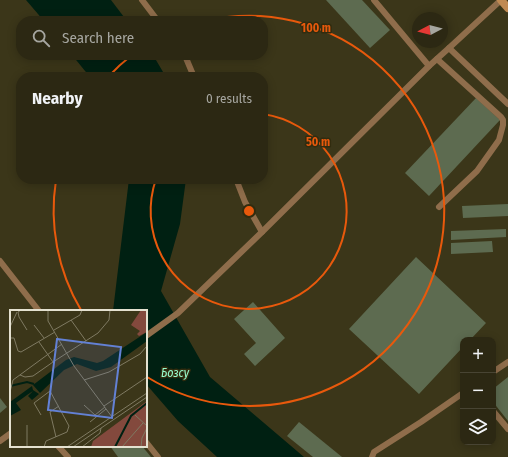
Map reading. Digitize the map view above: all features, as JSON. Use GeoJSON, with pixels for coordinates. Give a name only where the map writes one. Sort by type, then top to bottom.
{"type":"FeatureCollection","features":[{"type":"Feature","properties":{"kind":"main road"},"geometry":{"type":"LineString","coordinates":[[501,0],[508,8]]}},
{"type":"Feature","properties":{"kind":"lane"},"geometry":{"type":"LineString","coordinates":[[142,0],[154,16]]}},
{"type":"Feature","properties":{"kind":"lane"},"geometry":{"type":"LineString","coordinates":[[374,0],[429,66]]}},
{"type":"Feature","properties":{"kind":"lane"},"geometry":{"type":"LineString","coordinates":[[147,335],[178,313],[429,66],[501,0]]}},
{"type":"Feature","properties":{"kind":"lane"},"geometry":{"type":"LineString","coordinates":[[449,48],[508,104]]}},
{"type":"Feature","properties":{"kind":"lane"},"geometry":{"type":"LineString","coordinates":[[437,59],[504,120],[499,140],[477,171],[439,207]]}},
{"type":"Feature","properties":{"kind":"lane"},"geometry":{"type":"LineString","coordinates":[[187,60],[192,72]]}},
{"type":"Feature","properties":{"kind":"lane"},"geometry":{"type":"LineString","coordinates":[[238,184],[245,202],[262,232]]}},
{"type":"Feature","properties":{"kind":"lane"},"geometry":{"type":"LineString","coordinates":[[0,261],[38,310]]}},
{"type":"Feature","properties":{"kind":"lane"},"geometry":{"type":"LineString","coordinates":[[496,370],[508,362]]}},
{"type":"Feature","properties":{"kind":"lane"},"geometry":{"type":"LineString","coordinates":[[372,457],[374,452],[422,422],[460,395]]}},
{"type":"Feature","properties":{"kind":"lane"},"geometry":{"type":"LineString","coordinates":[[496,415],[508,429]]}},
{"type":"Feature","properties":{"kind":"lane"},"geometry":{"type":"LineString","coordinates":[[0,441],[10,434]]}},
{"type":"Feature","properties":{"kind":"lane"},"geometry":{"type":"LineString","coordinates":[[147,443],[158,457]]}},
{"type":"Feature","properties":{"kind":"lane"},"geometry":{"type":"LineString","coordinates":[[59,447],[68,457]]}},
{"type":"Feature","properties":{"kind":"water"},"geometry":{"type":"Polygon","coordinates":[[[26,0],[111,0],[123,16],[40,16],[26,0]]]}},
{"type":"Feature","properties":{"kind":"water"},"geometry":{"type":"Polygon","coordinates":[[[76,60],[156,60],[163,72],[86,72],[76,60]]]}},
{"type":"Feature","properties":{"kind":"water","name":"Бозсу"},"geometry":{"type":"Polygon","coordinates":[[[128,184],[185,184],[180,224],[161,291],[210,377],[304,457],[217,457],[178,421],[147,385],[147,310],[113,310],[128,184]]]}},
{"type":"Feature","properties":{"kind":"building"},"geometry":{"type":"Polygon","coordinates":[[[326,0],[362,0],[390,30],[370,48],[326,0]]]}},
{"type":"Feature","properties":{"kind":"building"},"geometry":{"type":"Polygon","coordinates":[[[476,98],[500,120],[429,196],[405,173],[476,98]]]}},
{"type":"Feature","properties":{"kind":"building"},"geometry":{"type":"Polygon","coordinates":[[[508,204],[508,216],[463,218],[462,206],[508,204]]]}},
{"type":"Feature","properties":{"kind":"building"},"geometry":{"type":"Polygon","coordinates":[[[506,229],[506,237],[451,240],[451,231],[506,229]]]}},
{"type":"Feature","properties":{"kind":"building"},"geometry":{"type":"Polygon","coordinates":[[[492,241],[493,252],[451,254],[451,243],[492,241]]]}},
{"type":"Feature","properties":{"kind":"building"},"geometry":{"type":"Polygon","coordinates":[[[416,257],[486,323],[473,337],[460,337],[460,350],[419,394],[349,329],[416,257]]]}},
{"type":"Feature","properties":{"kind":"building"},"geometry":{"type":"Polygon","coordinates":[[[253,302],[285,338],[255,366],[244,354],[256,343],[234,319],[253,302]]]}},
{"type":"Feature","properties":{"kind":"building"},"geometry":{"type":"Polygon","coordinates":[[[508,377],[508,421],[496,406],[496,387],[508,377]]]}},
{"type":"Feature","properties":{"kind":"building"},"geometry":{"type":"Polygon","coordinates":[[[0,398],[7,407],[0,413],[0,398]]]}},
{"type":"Feature","properties":{"kind":"building"},"geometry":{"type":"Polygon","coordinates":[[[299,422],[342,457],[313,457],[287,436],[299,422]]]}},
{"type":"Feature","properties":{"kind":"building"},"geometry":{"type":"Polygon","coordinates":[[[111,447],[143,447],[151,457],[118,457],[111,447]]]}}]}
